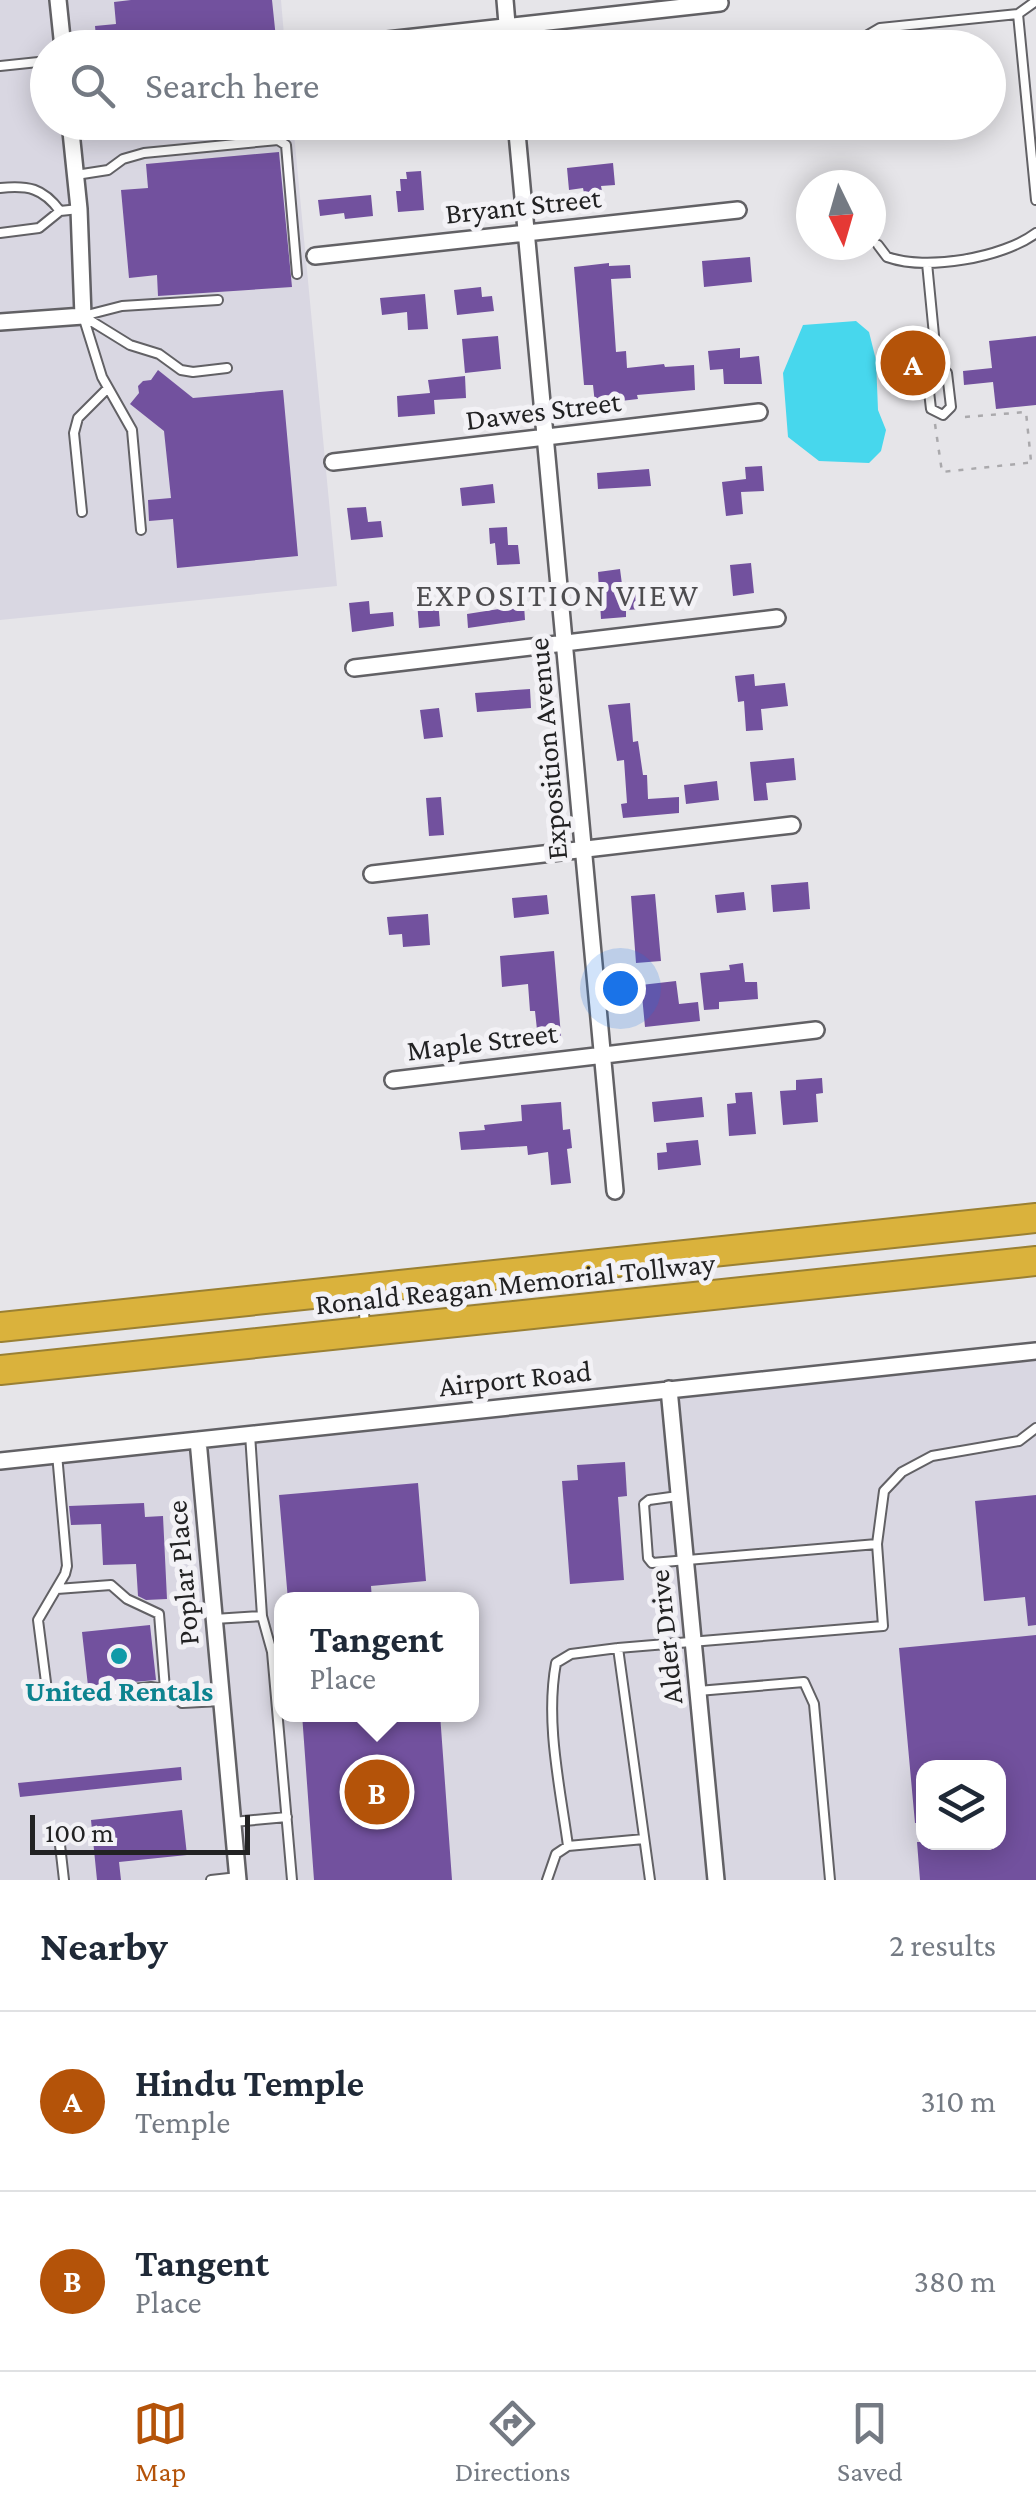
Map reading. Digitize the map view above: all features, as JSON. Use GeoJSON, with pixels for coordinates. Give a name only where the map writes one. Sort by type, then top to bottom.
{"type":"FeatureCollection","features":[{"type":"Feature","properties":{"kind":"highway","name":"Ronald Reagan Memorial Tollway"},"geometry":{"type":"LineString","coordinates":[[0,1327],[1036,1218]]}},
{"type":"Feature","properties":{"kind":"highway","name":"Ronald Reagan Memorial Tollway"},"geometry":{"type":"LineString","coordinates":[[0,1370],[1036,1261]]}},
{"type":"Feature","properties":{"kind":"street"},"geometry":{"type":"LineString","coordinates":[[58,0],[61,30]]}},
{"type":"Feature","properties":{"kind":"street"},"geometry":{"type":"LineString","coordinates":[[505,0],[508,30]]}},
{"type":"Feature","properties":{"kind":"street"},"geometry":{"type":"LineString","coordinates":[[473,30],[720,3]]}},
{"type":"Feature","properties":{"kind":"street"},"geometry":{"type":"LineString","coordinates":[[0,322],[84,316],[72,140]]}},
{"type":"Feature","properties":{"kind":"street","name":"Exposition Avenue"},"geometry":{"type":"LineString","coordinates":[[518,140],[615,1191]]}},
{"type":"Feature","properties":{"kind":"street","name":"Bryant Street"},"geometry":{"type":"LineString","coordinates":[[315,256],[738,210]]}},
{"type":"Feature","properties":{"kind":"street","name":"Dawes Street"},"geometry":{"type":"LineString","coordinates":[[333,462],[759,412]]}},
{"type":"Feature","properties":{"kind":"street"},"geometry":{"type":"LineString","coordinates":[[354,668],[777,618]]}},
{"type":"Feature","properties":{"kind":"street"},"geometry":{"type":"LineString","coordinates":[[372,874],[792,825]]}},
{"type":"Feature","properties":{"kind":"street","name":"Maple Street"},"geometry":{"type":"LineString","coordinates":[[393,1080],[816,1030]]}},
{"type":"Feature","properties":{"kind":"street","name":"Airport Road"},"geometry":{"type":"LineString","coordinates":[[0,1461],[1036,1351]]}},
{"type":"Feature","properties":{"kind":"street","name":"Alder Drive"},"geometry":{"type":"LineString","coordinates":[[669,1389],[716,1880]]}},
{"type":"Feature","properties":{"kind":"street","name":"Poplar Place"},"geometry":{"type":"LineString","coordinates":[[198,1440],[238,1878]]}},
{"type":"Feature","properties":{"kind":"lane"},"geometry":{"type":"LineString","coordinates":[[877,30],[1018,14],[1036,1]]}},
{"type":"Feature","properties":{"kind":"lane"},"geometry":{"type":"LineString","coordinates":[[1018,14],[1036,200]]}},
{"type":"Feature","properties":{"kind":"lane"},"geometry":{"type":"LineString","coordinates":[[0,66],[30,63]]}},
{"type":"Feature","properties":{"kind":"lane"},"geometry":{"type":"LineString","coordinates":[[76,175],[108,170],[123,159],[144,153],[278,140],[286,145],[297,274]]}},
{"type":"Feature","properties":{"kind":"lane"},"geometry":{"type":"LineString","coordinates":[[0,188],[25,185],[36,189],[47,194],[60,211]]}},
{"type":"Feature","properties":{"kind":"lane"},"geometry":{"type":"LineString","coordinates":[[0,233],[39,228],[60,211],[79,209]]}},
{"type":"Feature","properties":{"kind":"lane"},"geometry":{"type":"LineString","coordinates":[[886,255],[901,262],[974,257],[1021,244],[1036,233]]}},
{"type":"Feature","properties":{"kind":"lane"},"geometry":{"type":"LineString","coordinates":[[927,262],[937,366],[947,373],[951,406],[942,415],[932,409],[928,374],[937,366]]}},
{"type":"Feature","properties":{"kind":"lane"},"geometry":{"type":"LineString","coordinates":[[84,316],[122,306],[218,300]]}},
{"type":"Feature","properties":{"kind":"lane"},"geometry":{"type":"LineString","coordinates":[[84,316],[130,345],[159,354],[182,370],[227,368]]}},
{"type":"Feature","properties":{"kind":"lane"},"geometry":{"type":"LineString","coordinates":[[84,316],[108,388],[132,430],[141,530]]}},
{"type":"Feature","properties":{"kind":"lane"},"geometry":{"type":"LineString","coordinates":[[82,512],[74,434],[78,418],[108,388]]}},
{"type":"Feature","properties":{"kind":"lane"},"geometry":{"type":"LineString","coordinates":[[361,1289],[366,1331]]}},
{"type":"Feature","properties":{"kind":"lane"},"geometry":{"type":"LineString","coordinates":[[568,1846],[555,1747],[556,1663],[571,1654],[618,1648],[883,1626],[877,1544],[884,1490],[902,1472],[932,1456],[1018,1441],[1036,1428]]}},
{"type":"Feature","properties":{"kind":"lane"},"geometry":{"type":"LineString","coordinates":[[250,1434],[262,1616],[274,1687]]}},
{"type":"Feature","properties":{"kind":"lane"},"geometry":{"type":"LineString","coordinates":[[57,1454],[67,1566],[38,1620],[48,1698],[151,1686],[165,1689],[182,1703],[222,1701]]}},
{"type":"Feature","properties":{"kind":"lane"},"geometry":{"type":"LineString","coordinates":[[679,1496],[650,1500],[642,1509],[648,1558],[652,1563],[877,1544]]}},
{"type":"Feature","properties":{"kind":"lane"},"geometry":{"type":"LineString","coordinates":[[56,1589],[111,1585],[126,1599],[159,1614],[165,1689]]}},
{"type":"Feature","properties":{"kind":"lane"},"geometry":{"type":"LineString","coordinates":[[214,1619],[262,1616]]}},
{"type":"Feature","properties":{"kind":"lane"},"geometry":{"type":"LineString","coordinates":[[618,1648],[650,1880]]}},
{"type":"Feature","properties":{"kind":"lane"},"geometry":{"type":"LineString","coordinates":[[698,1690],[804,1682],[814,1704],[830,1880]]}},
{"type":"Feature","properties":{"kind":"lane"},"geometry":{"type":"LineString","coordinates":[[278,1722],[292,1880]]}},
{"type":"Feature","properties":{"kind":"lane"},"geometry":{"type":"LineString","coordinates":[[233,1822],[287,1817]]}},
{"type":"Feature","properties":{"kind":"lane"},"geometry":{"type":"LineString","coordinates":[[547,1880],[556,1854],[568,1846],[644,1839]]}},
{"type":"Feature","properties":{"kind":"lane"},"geometry":{"type":"LineString","coordinates":[[60,1845],[64,1880]]}},
{"type":"Feature","properties":{"kind":"lane"},"geometry":{"type":"LineString","coordinates":[[211,1880],[238,1878]]}},
{"type":"Feature","properties":{"kind":"path"},"geometry":{"type":"LineString","coordinates":[[934,422],[942,472],[1034,462],[1026,412],[965,417]]}},
{"type":"Feature","properties":{"kind":"shaded area"},"geometry":{"type":"Polygon","coordinates":[[[0,0],[281,0],[284,30],[30,30],[30,140],[295,140],[337,586],[0,620],[0,0]]]}},
{"type":"Feature","properties":{"kind":"shaded area"},"geometry":{"type":"Polygon","coordinates":[[[1036,1358],[1036,1880],[0,1880],[0,1470],[1036,1358]]]}},
{"type":"Feature","properties":{"kind":"water"},"geometry":{"type":"Polygon","coordinates":[[[856,321],[869,332],[876,360],[878,410],[886,430],[881,451],[869,463],[819,461],[788,437],[783,373],[803,325],[856,321]]]}},
{"type":"Feature","properties":{"kind":"building"},"geometry":{"type":"Polygon","coordinates":[[[272,0],[275,30],[95,30],[95,26],[116,24],[114,2],[272,0]]]}},
{"type":"Feature","properties":{"kind":"building"},"geometry":{"type":"Polygon","coordinates":[[[279,152],[292,287],[158,296],[157,275],[129,278],[121,190],[148,188],[146,164],[279,152]]]}},
{"type":"Feature","properties":{"kind":"building"},"geometry":{"type":"Polygon","coordinates":[[[613,163],[615,185],[584,193],[583,188],[569,190],[567,168],[613,163]]]}},
{"type":"Feature","properties":{"kind":"building"},"geometry":{"type":"Polygon","coordinates":[[[421,171],[424,210],[398,212],[396,191],[401,191],[400,179],[407,179],[406,172],[421,171]]]}},
{"type":"Feature","properties":{"kind":"building"},"geometry":{"type":"Polygon","coordinates":[[[371,195],[373,216],[320,216],[318,200],[371,195]]]}},
{"type":"Feature","properties":{"kind":"building"},"geometry":{"type":"Polygon","coordinates":[[[750,257],[752,282],[704,287],[702,261],[750,257]]]}},
{"type":"Feature","properties":{"kind":"building"},"geometry":{"type":"Polygon","coordinates":[[[630,265],[631,278],[611,279],[616,352],[626,351],[627,368],[694,365],[695,390],[637,395],[638,399],[595,404],[593,385],[584,385],[574,267],[630,265]]]}},
{"type":"Feature","properties":{"kind":"building"},"geometry":{"type":"Polygon","coordinates":[[[481,287],[482,297],[492,296],[494,311],[457,315],[454,290],[481,287]]]}},
{"type":"Feature","properties":{"kind":"building"},"geometry":{"type":"Polygon","coordinates":[[[425,294],[428,329],[408,330],[407,312],[382,315],[380,298],[425,294]]]}},
{"type":"Feature","properties":{"kind":"building"},"geometry":{"type":"Polygon","coordinates":[[[498,336],[501,369],[465,373],[462,339],[498,336]]]}},
{"type":"Feature","properties":{"kind":"building"},"geometry":{"type":"Polygon","coordinates":[[[1036,336],[1036,405],[996,409],[993,382],[964,385],[963,371],[992,368],[989,341],[1036,336]]]}},
{"type":"Feature","properties":{"kind":"building"},"geometry":{"type":"Polygon","coordinates":[[[740,348],[740,358],[759,356],[762,384],[724,384],[723,369],[710,370],[708,351],[740,348]]]}},
{"type":"Feature","properties":{"kind":"building"},"geometry":{"type":"Polygon","coordinates":[[[158,370],[193,398],[283,390],[298,556],[177,568],[173,519],[149,521],[148,500],[171,498],[164,431],[130,404],[139,393],[138,386],[151,380],[158,370]]]}},
{"type":"Feature","properties":{"kind":"building"},"geometry":{"type":"Polygon","coordinates":[[[465,376],[466,398],[434,400],[435,414],[398,417],[397,396],[430,393],[428,380],[465,376]]]}},
{"type":"Feature","properties":{"kind":"building"},"geometry":{"type":"Polygon","coordinates":[[[762,466],[764,491],[741,492],[743,514],[726,516],[722,482],[746,479],[745,467],[762,466]]]}},
{"type":"Feature","properties":{"kind":"building"},"geometry":{"type":"Polygon","coordinates":[[[649,469],[651,486],[598,489],[597,473],[649,469]]]}},
{"type":"Feature","properties":{"kind":"building"},"geometry":{"type":"Polygon","coordinates":[[[493,484],[495,503],[462,506],[460,488],[493,484]]]}},
{"type":"Feature","properties":{"kind":"building"},"geometry":{"type":"Polygon","coordinates":[[[366,507],[368,522],[381,521],[383,537],[351,540],[347,508],[366,507]]]}},
{"type":"Feature","properties":{"kind":"building"},"geometry":{"type":"Polygon","coordinates":[[[507,527],[508,545],[518,545],[520,564],[497,565],[489,528],[507,527]]]}},
{"type":"Feature","properties":{"kind":"building"},"geometry":{"type":"Polygon","coordinates":[[[751,563],[754,593],[733,596],[730,565],[751,563]]]}},
{"type":"Feature","properties":{"kind":"building"},"geometry":{"type":"Polygon","coordinates":[[[620,569],[623,592],[659,590],[660,608],[626,610],[626,617],[601,619],[598,572],[620,569]]]}},
{"type":"Feature","properties":{"kind":"building"},"geometry":{"type":"Polygon","coordinates":[[[438,599],[440,626],[419,628],[417,600],[438,599]]]}},
{"type":"Feature","properties":{"kind":"building"},"geometry":{"type":"Polygon","coordinates":[[[369,601],[370,614],[393,612],[394,626],[352,632],[349,603],[369,601]]]}},
{"type":"Feature","properties":{"kind":"building"},"geometry":{"type":"Polygon","coordinates":[[[524,605],[525,620],[468,628],[467,614],[524,605]]]}},
{"type":"Feature","properties":{"kind":"building"},"geometry":{"type":"Polygon","coordinates":[[[754,674],[755,686],[785,683],[788,706],[761,709],[763,730],[746,731],[744,701],[738,702],[735,676],[754,674]]]}},
{"type":"Feature","properties":{"kind":"building"},"geometry":{"type":"Polygon","coordinates":[[[530,689],[531,708],[477,712],[475,693],[530,689]]]}},
{"type":"Feature","properties":{"kind":"building"},"geometry":{"type":"Polygon","coordinates":[[[630,703],[633,742],[638,741],[643,775],[647,775],[648,799],[679,797],[679,813],[623,818],[621,804],[627,803],[624,760],[617,761],[608,705],[630,703]]]}},
{"type":"Feature","properties":{"kind":"building"},"geometry":{"type":"Polygon","coordinates":[[[439,708],[443,737],[424,739],[420,710],[439,708]]]}},
{"type":"Feature","properties":{"kind":"building"},"geometry":{"type":"Polygon","coordinates":[[[794,758],[796,780],[766,783],[768,800],[754,801],[750,762],[794,758]]]}},
{"type":"Feature","properties":{"kind":"building"},"geometry":{"type":"Polygon","coordinates":[[[717,781],[719,800],[686,804],[684,785],[717,781]]]}},
{"type":"Feature","properties":{"kind":"building"},"geometry":{"type":"Polygon","coordinates":[[[441,797],[444,835],[429,836],[426,798],[441,797]]]}},
{"type":"Feature","properties":{"kind":"building"},"geometry":{"type":"Polygon","coordinates":[[[808,882],[810,909],[773,912],[771,885],[808,882]]]}},
{"type":"Feature","properties":{"kind":"building"},"geometry":{"type":"Polygon","coordinates":[[[744,892],[746,910],[717,913],[715,895],[744,892]]]}},
{"type":"Feature","properties":{"kind":"building"},"geometry":{"type":"Polygon","coordinates":[[[655,894],[661,961],[636,963],[631,896],[655,894]]]}},
{"type":"Feature","properties":{"kind":"building"},"geometry":{"type":"Polygon","coordinates":[[[547,895],[549,914],[514,918],[512,898],[547,895]]]}},
{"type":"Feature","properties":{"kind":"building"},"geometry":{"type":"Polygon","coordinates":[[[428,914],[430,945],[403,947],[402,934],[389,935],[387,917],[428,914]]]}},
{"type":"Feature","properties":{"kind":"building"},"geometry":{"type":"Polygon","coordinates":[[[554,951],[561,1036],[538,1039],[528,984],[502,987],[500,956],[554,951]]]}},
{"type":"Feature","properties":{"kind":"building"},"geometry":{"type":"Polygon","coordinates":[[[743,963],[745,982],[757,982],[758,999],[719,1002],[719,1009],[704,1010],[700,973],[730,970],[729,965],[743,963]]]}},
{"type":"Feature","properties":{"kind":"building"},"geometry":{"type":"Polygon","coordinates":[[[676,981],[679,1004],[698,1002],[700,1021],[645,1027],[641,985],[676,981]]]}},
{"type":"Feature","properties":{"kind":"building"},"geometry":{"type":"Polygon","coordinates":[[[822,1078],[823,1093],[816,1094],[818,1122],[783,1125],[780,1091],[796,1090],[796,1080],[822,1078]]]}},
{"type":"Feature","properties":{"kind":"building"},"geometry":{"type":"Polygon","coordinates":[[[752,1092],[756,1134],[729,1136],[727,1104],[736,1103],[735,1093],[752,1092]]]}},
{"type":"Feature","properties":{"kind":"building"},"geometry":{"type":"Polygon","coordinates":[[[702,1097],[704,1117],[654,1122],[652,1102],[702,1097]]]}},
{"type":"Feature","properties":{"kind":"building"},"geometry":{"type":"Polygon","coordinates":[[[561,1102],[563,1130],[570,1129],[572,1148],[567,1149],[571,1183],[551,1185],[548,1152],[528,1155],[527,1146],[461,1150],[459,1132],[522,1121],[521,1105],[561,1102]]]}},
{"type":"Feature","properties":{"kind":"building"},"geometry":{"type":"Polygon","coordinates":[[[698,1140],[701,1165],[658,1170],[657,1153],[667,1152],[666,1143],[698,1140]]]}},
{"type":"Feature","properties":{"kind":"building"},"geometry":{"type":"Polygon","coordinates":[[[625,1462],[627,1496],[618,1497],[624,1580],[570,1584],[562,1481],[578,1480],[577,1465],[625,1462]]]}},
{"type":"Feature","properties":{"kind":"building"},"geometry":{"type":"Polygon","coordinates":[[[418,1483],[426,1581],[371,1586],[371,1592],[287,1592],[279,1495],[418,1483]]]}},
{"type":"Feature","properties":{"kind":"building"},"geometry":{"type":"Polygon","coordinates":[[[1036,1495],[1036,1625],[1028,1626],[1025,1597],[984,1601],[975,1501],[1036,1495]]]}},
{"type":"Feature","properties":{"kind":"building"},"geometry":{"type":"Polygon","coordinates":[[[144,1503],[145,1517],[163,1516],[167,1599],[146,1600],[138,1596],[136,1564],[103,1565],[101,1524],[71,1525],[69,1506],[144,1503]]]}},
{"type":"Feature","properties":{"kind":"building","name":"United Rentals"},"geometry":{"type":"Polygon","coordinates":[[[150,1625],[156,1680],[88,1686],[82,1632],[150,1625]]]}},
{"type":"Feature","properties":{"kind":"building"},"geometry":{"type":"Polygon","coordinates":[[[1036,1635],[1036,1880],[920,1880],[918,1850],[1006,1850],[1006,1760],[916,1760],[915,1823],[899,1648],[1036,1635]]]}},
{"type":"Feature","properties":{"kind":"building"},"geometry":{"type":"Polygon","coordinates":[[[303,1722],[441,1722],[452,1880],[314,1880],[303,1722]]]}},
{"type":"Feature","properties":{"kind":"building"},"geometry":{"type":"Polygon","coordinates":[[[181,1767],[182,1780],[20,1797],[18,1783],[181,1767]]]}},
{"type":"Feature","properties":{"kind":"building"},"geometry":{"type":"Polygon","coordinates":[[[182,1810],[187,1855],[119,1862],[121,1880],[97,1880],[91,1820],[182,1810]]]}},
{"type":"Feature","properties":{"kind":"place","name":"Hindu Temple"},"geometry":{"type":"Point","coordinates":[913,363]}},
{"type":"Feature","properties":{"kind":"place","name":"United Rentals"},"geometry":{"type":"Point","coordinates":[119,1656]}},
{"type":"Feature","properties":{"kind":"place","name":"Tangent"},"geometry":{"type":"Point","coordinates":[377,1792]}},
{"type":"Feature","properties":{"kind":"district","name":"EXPOSITION VIEW"},"geometry":{"type":"Point","coordinates":[558,595]}}]}
